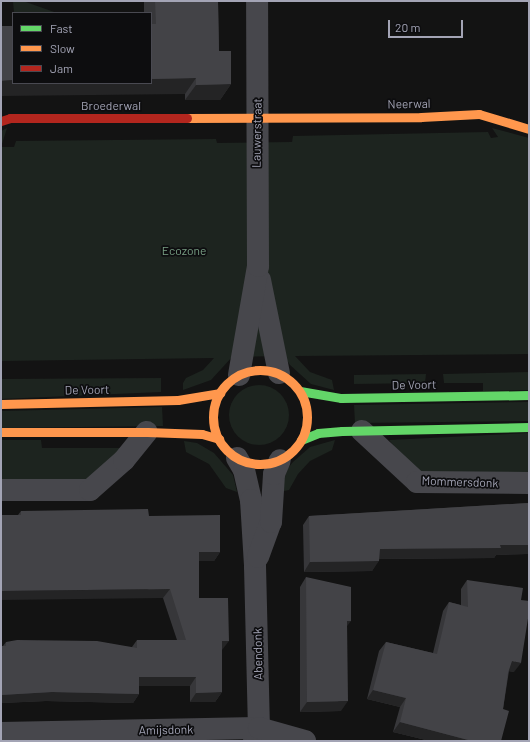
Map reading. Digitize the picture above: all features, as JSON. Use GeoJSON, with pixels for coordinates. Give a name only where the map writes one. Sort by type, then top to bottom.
{"type":"FeatureCollection","features":[{"type":"Feature","properties":{"kind":"street","name":"Lauwerstraat"},"geometry":{"type":"LineString","coordinates":[[257,1],[256,159],[258,266],[279,374]]}},
{"type":"Feature","properties":{"kind":"street","name":"Neerwal"},"geometry":{"type":"LineString","coordinates":[[257,116],[421,117],[479,114],[529,129]]}},
{"type":"Feature","properties":{"kind":"street","name":"Broederwal"},"geometry":{"type":"LineString","coordinates":[[1,122],[10,118],[257,116]]}},
{"type":"Feature","properties":{"kind":"street","name":"Lauwerstraat"},"geometry":{"type":"LineString","coordinates":[[239,375],[258,266]]}},
{"type":"Feature","properties":{"kind":"street"},"geometry":{"type":"LineString","coordinates":[[239,375],[252,370],[279,374],[291,381],[300,391],[307,415],[301,440]]}},
{"type":"Feature","properties":{"kind":"street","name":"De Voort"},"geometry":{"type":"LineString","coordinates":[[1,404],[178,400],[202,398],[220,393],[239,375]]}},
{"type":"Feature","properties":{"kind":"street","name":"De Voort"},"geometry":{"type":"LineString","coordinates":[[300,391],[341,398],[529,395]]}},
{"type":"Feature","properties":{"kind":"street","name":"De Voort"},"geometry":{"type":"LineString","coordinates":[[218,439],[213,416],[220,393]]}},
{"type":"Feature","properties":{"kind":"street"},"geometry":{"type":"LineString","coordinates":[[1,432],[147,432],[202,434],[218,439],[237,458],[258,464],[280,460],[288,455],[301,440],[318,433],[529,427]]}},
{"type":"Feature","properties":{"kind":"street","name":"Mommersdonk"},"geometry":{"type":"LineString","coordinates":[[362,431],[417,482],[529,483]]}},
{"type":"Feature","properties":{"kind":"street"},"geometry":{"type":"LineString","coordinates":[[1,490],[90,490],[124,460],[147,432]]}},
{"type":"Feature","properties":{"kind":"street","name":"Abendonk"},"geometry":{"type":"LineString","coordinates":[[237,458],[244,470],[251,500],[255,566],[256,735]]}},
{"type":"Feature","properties":{"kind":"street","name":"Abendonk"},"geometry":{"type":"LineString","coordinates":[[255,566],[271,522],[274,474],[280,460]]}},
{"type":"Feature","properties":{"kind":"street","name":"Amijsdonk"},"geometry":{"type":"LineString","coordinates":[[1,733],[256,735],[305,741]]}},
{"type":"Feature","properties":{"kind":"green space"},"geometry":{"type":"Polygon","coordinates":[[[13,1],[23,1],[54,12],[14,12],[13,1]]]}},
{"type":"Feature","properties":{"kind":"green space"},"geometry":{"type":"Polygon","coordinates":[[[7,128],[1,147],[1,131],[7,128]]]}},
{"type":"Feature","properties":{"kind":"green space","name":"Ecozone"},"geometry":{"type":"Polygon","coordinates":[[[492,128],[529,138],[529,354],[295,356],[310,372],[332,380],[334,390],[311,384],[290,365],[284,356],[232,357],[211,380],[183,390],[183,383],[186,378],[203,370],[214,358],[1,361],[1,147],[14,147],[16,141],[216,139],[217,143],[292,142],[293,136],[488,132],[491,138],[498,137],[492,128]]]}},
{"type":"Feature","properties":{"kind":"green space"},"geometry":{"type":"Polygon","coordinates":[[[529,372],[529,390],[483,391],[483,383],[444,383],[443,374],[529,372]]]}},
{"type":"Feature","properties":{"kind":"green space"},"geometry":{"type":"Polygon","coordinates":[[[426,374],[425,383],[354,384],[354,375],[426,374]]]}},
{"type":"Feature","properties":{"kind":"green space"},"geometry":{"type":"Polygon","coordinates":[[[161,378],[161,392],[1,399],[1,379],[161,378]]]}},
{"type":"Feature","properties":{"kind":"green space"},"geometry":{"type":"Polygon","coordinates":[[[259,385],[276,390],[284,398],[289,415],[284,432],[276,440],[259,445],[242,440],[234,432],[229,415],[234,398],[242,390],[259,385]]]}},
{"type":"Feature","properties":{"kind":"green space"},"geometry":{"type":"Polygon","coordinates":[[[529,402],[529,421],[355,423],[354,405],[529,402]]]}},
{"type":"Feature","properties":{"kind":"green space"},"geometry":{"type":"Polygon","coordinates":[[[162,407],[163,426],[1,428],[1,411],[162,407]]]}},
{"type":"Feature","properties":{"kind":"green space"},"geometry":{"type":"Polygon","coordinates":[[[529,433],[529,476],[434,477],[412,468],[389,440],[529,433]]]}},
{"type":"Feature","properties":{"kind":"green space"},"geometry":{"type":"Polygon","coordinates":[[[1,440],[41,440],[42,448],[121,448],[88,481],[1,484],[1,440]]]}},
{"type":"Feature","properties":{"kind":"green space"},"geometry":{"type":"Polygon","coordinates":[[[335,440],[332,450],[310,461],[298,474],[289,490],[279,492],[288,468],[293,462],[310,447],[335,440]]]}},
{"type":"Feature","properties":{"kind":"green space"},"geometry":{"type":"Polygon","coordinates":[[[184,441],[197,443],[214,453],[233,475],[237,492],[226,488],[209,464],[186,452],[184,441]]]}},
{"type":"Feature","properties":{"kind":"building"},"geometry":{"type":"Polygon","coordinates":[[[155,1],[218,1],[219,51],[231,51],[231,84],[196,85],[196,78],[152,79],[152,24],[156,24],[155,1]]]}},
{"type":"Feature","properties":{"kind":"building"},"geometry":{"type":"Polygon","coordinates":[[[1,26],[12,26],[12,80],[1,81],[1,26]]]}},
{"type":"Feature","properties":{"kind":"building"},"geometry":{"type":"Polygon","coordinates":[[[529,503],[529,545],[500,545],[501,548],[380,549],[379,561],[310,562],[309,516],[529,503]]]}},
{"type":"Feature","properties":{"kind":"building"},"geometry":{"type":"Polygon","coordinates":[[[148,509],[149,516],[220,515],[220,552],[199,552],[199,598],[228,598],[229,641],[222,641],[222,692],[196,693],[196,677],[139,677],[139,694],[52,692],[1,695],[1,646],[6,646],[6,642],[17,640],[97,641],[137,648],[137,640],[186,640],[170,589],[1,591],[1,515],[21,515],[21,511],[148,509]]]}},
{"type":"Feature","properties":{"kind":"building"},"geometry":{"type":"Polygon","coordinates":[[[306,577],[351,587],[351,621],[347,621],[348,701],[307,702],[306,577]]]}},
{"type":"Feature","properties":{"kind":"building"},"geometry":{"type":"Polygon","coordinates":[[[467,580],[523,588],[521,600],[529,601],[529,612],[521,663],[512,661],[508,673],[503,709],[509,711],[501,741],[472,741],[400,722],[406,698],[373,690],[386,642],[437,654],[449,602],[468,607],[467,580]]]}},
{"type":"Feature","properties":{"kind":"traffic: fast"},"geometry":{"type":"LineString","coordinates":[[300,391],[341,398],[529,395]]}},
{"type":"Feature","properties":{"kind":"traffic: fast"},"geometry":{"type":"LineString","coordinates":[[301,440],[318,433],[342,431],[529,427]]}},
{"type":"Feature","properties":{"kind":"traffic: slow"},"geometry":{"type":"LineString","coordinates":[[187,118],[421,117],[479,114],[529,129]]}},
{"type":"Feature","properties":{"kind":"traffic: slow"},"geometry":{"type":"LineString","coordinates":[[260,370],[278,374],[293,384],[303,399],[307,417],[303,435],[293,450],[278,460],[260,464],[242,460],[227,450],[217,435],[213,417],[217,399],[227,384],[242,374],[260,370]]}},
{"type":"Feature","properties":{"kind":"traffic: slow"},"geometry":{"type":"LineString","coordinates":[[1,404],[178,400],[220,393]]}},
{"type":"Feature","properties":{"kind":"traffic: slow"},"geometry":{"type":"LineString","coordinates":[[1,432],[147,432],[202,434],[219,439]]}},
{"type":"Feature","properties":{"kind":"traffic: jam"},"geometry":{"type":"LineString","coordinates":[[1,121],[10,118],[187,118]]}}]}
